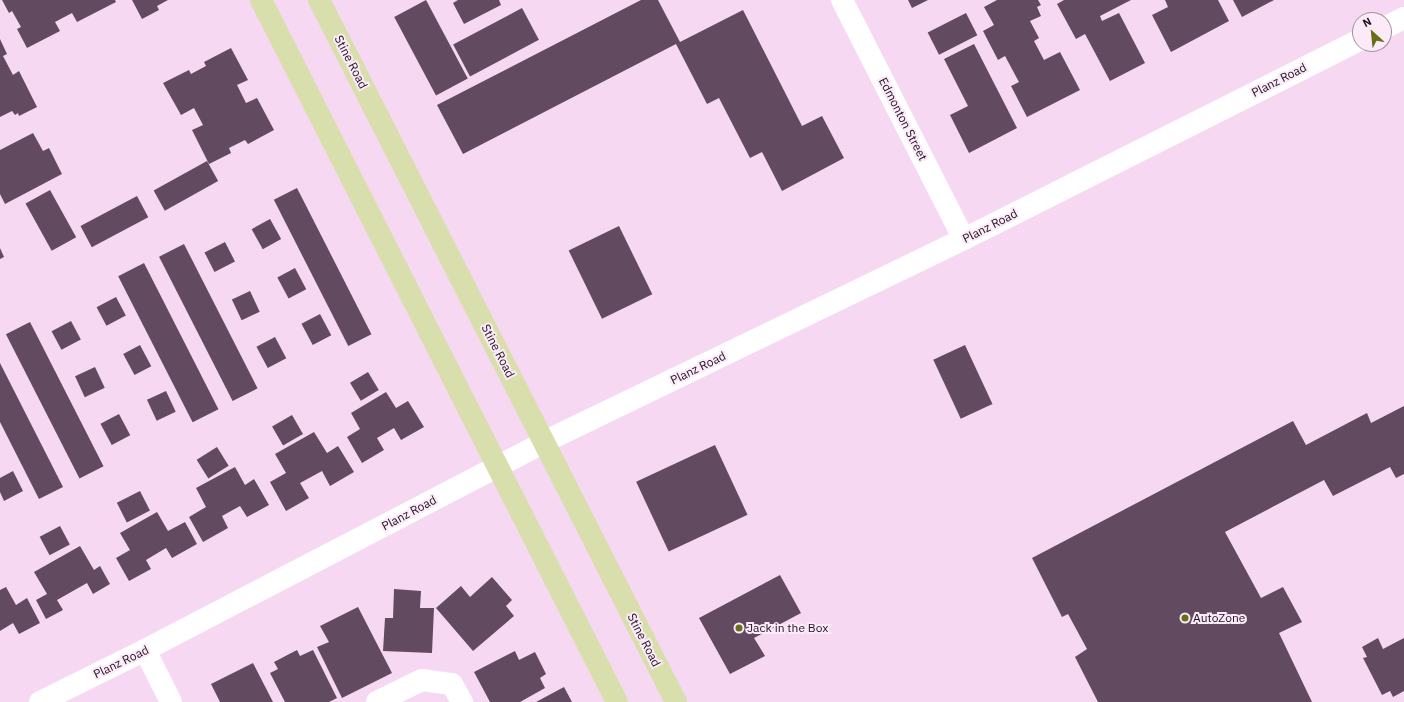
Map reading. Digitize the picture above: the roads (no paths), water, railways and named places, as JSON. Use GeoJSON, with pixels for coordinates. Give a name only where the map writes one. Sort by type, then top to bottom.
{"type":"FeatureCollection","features":[{"type":"Feature","properties":{"kind":"main road"},"geometry":{"type":"LineString","coordinates":[[261,0],[617,702]]}},
{"type":"Feature","properties":{"kind":"main road","name":"Stine Road"},"geometry":{"type":"LineString","coordinates":[[319,0],[676,702]]}},
{"type":"Feature","properties":{"kind":"street","name":"Edmonton Street"},"geometry":{"type":"LineString","coordinates":[[842,0],[964,239]]}},
{"type":"Feature","properties":{"kind":"street"},"geometry":{"type":"LineString","coordinates":[[1392,24],[1404,18]]}},
{"type":"Feature","properties":{"kind":"street","name":"Planz Road"},"geometry":{"type":"LineString","coordinates":[[40,702],[145,650],[544,442],[964,239],[1352,44]]}},
{"type":"Feature","properties":{"kind":"street"},"geometry":{"type":"LineString","coordinates":[[145,650],[171,702]]}},
{"type":"Feature","properties":{"kind":"street"},"geometry":{"type":"LineString","coordinates":[[377,702],[422,680],[452,684],[462,702]]}},
{"type":"Feature","properties":{"kind":"place","name":"AutoZone"},"geometry":{"type":"Point","coordinates":[1185,618]}},
{"type":"Feature","properties":{"kind":"place","name":"Jack in the Box"},"geometry":{"type":"Point","coordinates":[739,628]}}]}
